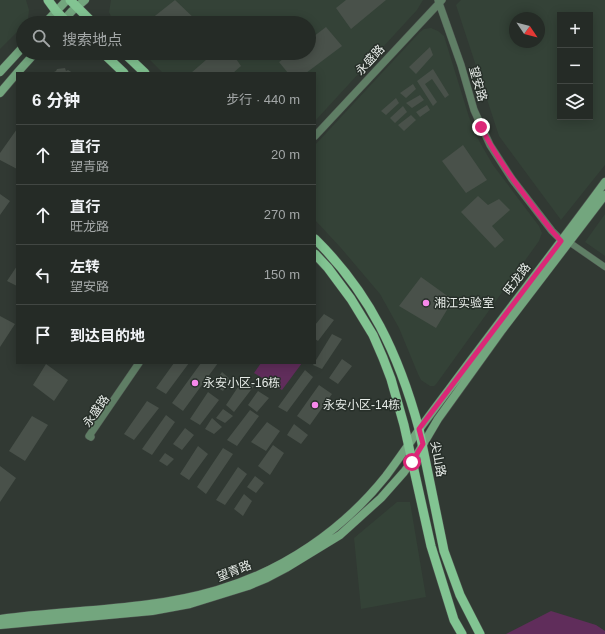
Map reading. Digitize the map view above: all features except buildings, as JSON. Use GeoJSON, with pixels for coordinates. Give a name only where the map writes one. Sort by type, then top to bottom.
{"type":"FeatureCollection","features":[{"type":"Feature","properties":{"kind":"main road"},"geometry":{"type":"LineString","coordinates":[[48,0],[60,16]]}},
{"type":"Feature","properties":{"kind":"main road"},"geometry":{"type":"LineString","coordinates":[[51,16],[68,0],[85,16]]}},
{"type":"Feature","properties":{"kind":"main road"},"geometry":{"type":"LineString","coordinates":[[69,16],[84,0]]}},
{"type":"Feature","properties":{"kind":"main road"},"geometry":{"type":"LineString","coordinates":[[0,72],[16,55]]}},
{"type":"Feature","properties":{"kind":"main road"},"geometry":{"type":"LineString","coordinates":[[18,72],[29,60]]}},
{"type":"Feature","properties":{"kind":"main road"},"geometry":{"type":"LineString","coordinates":[[110,60],[123,72]]}},
{"type":"Feature","properties":{"kind":"main road"},"geometry":{"type":"LineString","coordinates":[[131,60],[144,72]]}},
{"type":"Feature","properties":{"kind":"main road"},"geometry":{"type":"LineString","coordinates":[[0,93],[16,74]]}},
{"type":"Feature","properties":{"kind":"main road","name":"旺龙路"},"geometry":{"type":"LineString","coordinates":[[423,444],[438,419],[565,242],[605,182]]}},
{"type":"Feature","properties":{"kind":"main road","name":"旺龙路"},"geometry":{"type":"LineString","coordinates":[[419,429],[565,242],[605,194]]}},
{"type":"Feature","properties":{"kind":"main road","name":"尖山路"},"geometry":{"type":"LineString","coordinates":[[316,239],[347,274],[373,311],[394,355],[423,444],[438,527],[444,551],[460,595],[480,634]]}},
{"type":"Feature","properties":{"kind":"main road","name":"尖山路"},"geometry":{"type":"LineString","coordinates":[[316,255],[342,286],[373,335],[391,379],[409,444],[431,546],[454,620],[462,634]]}},
{"type":"Feature","properties":{"kind":"main road","name":"望青路"},"geometry":{"type":"LineString","coordinates":[[0,618],[33,614],[80,612],[170,602],[217,590],[254,577],[294,557],[339,524],[385,477],[419,429]]}},
{"type":"Feature","properties":{"kind":"main road","name":"望青路"},"geometry":{"type":"LineString","coordinates":[[0,625],[175,608],[216,597],[248,586],[286,568],[340,535],[381,498],[413,461],[423,444]]}},
{"type":"Feature","properties":{"kind":"street","name":"永盛路"},"geometry":{"type":"LineString","coordinates":[[316,130],[440,1]]}},
{"type":"Feature","properties":{"kind":"street","name":"永盛路"},"geometry":{"type":"LineString","coordinates":[[316,135],[440,1]]}},
{"type":"Feature","properties":{"kind":"street","name":"望安路"},"geometry":{"type":"LineString","coordinates":[[440,1],[465,64],[478,109],[494,144],[504,162],[565,242]]}},
{"type":"Feature","properties":{"kind":"street"},"geometry":{"type":"LineString","coordinates":[[565,242],[605,268]]}},
{"type":"Feature","properties":{"kind":"street","name":"永盛路"},"geometry":{"type":"LineString","coordinates":[[138,364],[89,436],[91,438],[142,364]]}},
{"type":"Feature","properties":{"kind":"shaded area"},"geometry":{"type":"Polygon","coordinates":[[[0,0],[26,0],[29,10],[28,16],[16,16],[16,33],[0,49],[0,0]]]}},
{"type":"Feature","properties":{"kind":"shaded area"},"geometry":{"type":"Polygon","coordinates":[[[111,0],[423,0],[417,10],[316,120],[316,72],[162,72],[150,60],[316,60],[316,16],[111,16],[109,12],[111,0]]]}},
{"type":"Feature","properties":{"kind":"shaded area"},"geometry":{"type":"Polygon","coordinates":[[[461,0],[605,0],[605,165],[561,220],[499,136],[456,5],[461,0]]]}},
{"type":"Feature","properties":{"kind":"shaded area"},"geometry":{"type":"Polygon","coordinates":[[[431,28],[444,36],[469,117],[478,139],[493,165],[539,226],[542,233],[539,241],[434,386],[430,386],[421,380],[399,328],[380,294],[316,221],[316,144],[424,29],[431,28]]]}},
{"type":"Feature","properties":{"kind":"shaded area"},"geometry":{"type":"Polygon","coordinates":[[[605,214],[605,256],[585,242],[605,214]]]}},
{"type":"Feature","properties":{"kind":"shaded area"},"geometry":{"type":"Polygon","coordinates":[[[260,364],[301,364],[282,390],[254,373],[260,364]]]}},
{"type":"Feature","properties":{"kind":"shaded area"},"geometry":{"type":"Polygon","coordinates":[[[397,502],[410,502],[426,597],[361,609],[354,538],[397,502]]]}},
{"type":"Feature","properties":{"kind":"shaded area"},"geometry":{"type":"Polygon","coordinates":[[[551,611],[596,625],[605,631],[605,634],[506,634],[551,611]]]}},
{"type":"Feature","properties":{"kind":"place","name":"湘江实验室"},"geometry":{"type":"Point","coordinates":[426,303]}},
{"type":"Feature","properties":{"kind":"place","name":"永安小区-16栋"},"geometry":{"type":"Point","coordinates":[195,383]}},
{"type":"Feature","properties":{"kind":"place","name":"永安小区-14栋"},"geometry":{"type":"Point","coordinates":[315,405]}},
{"type":"Feature","properties":{"kind":"route"},"geometry":{"type":"LineString","coordinates":[[412,462],[423,444],[419,429],[561,241],[512,179],[490,145],[481,127]]}}]}
